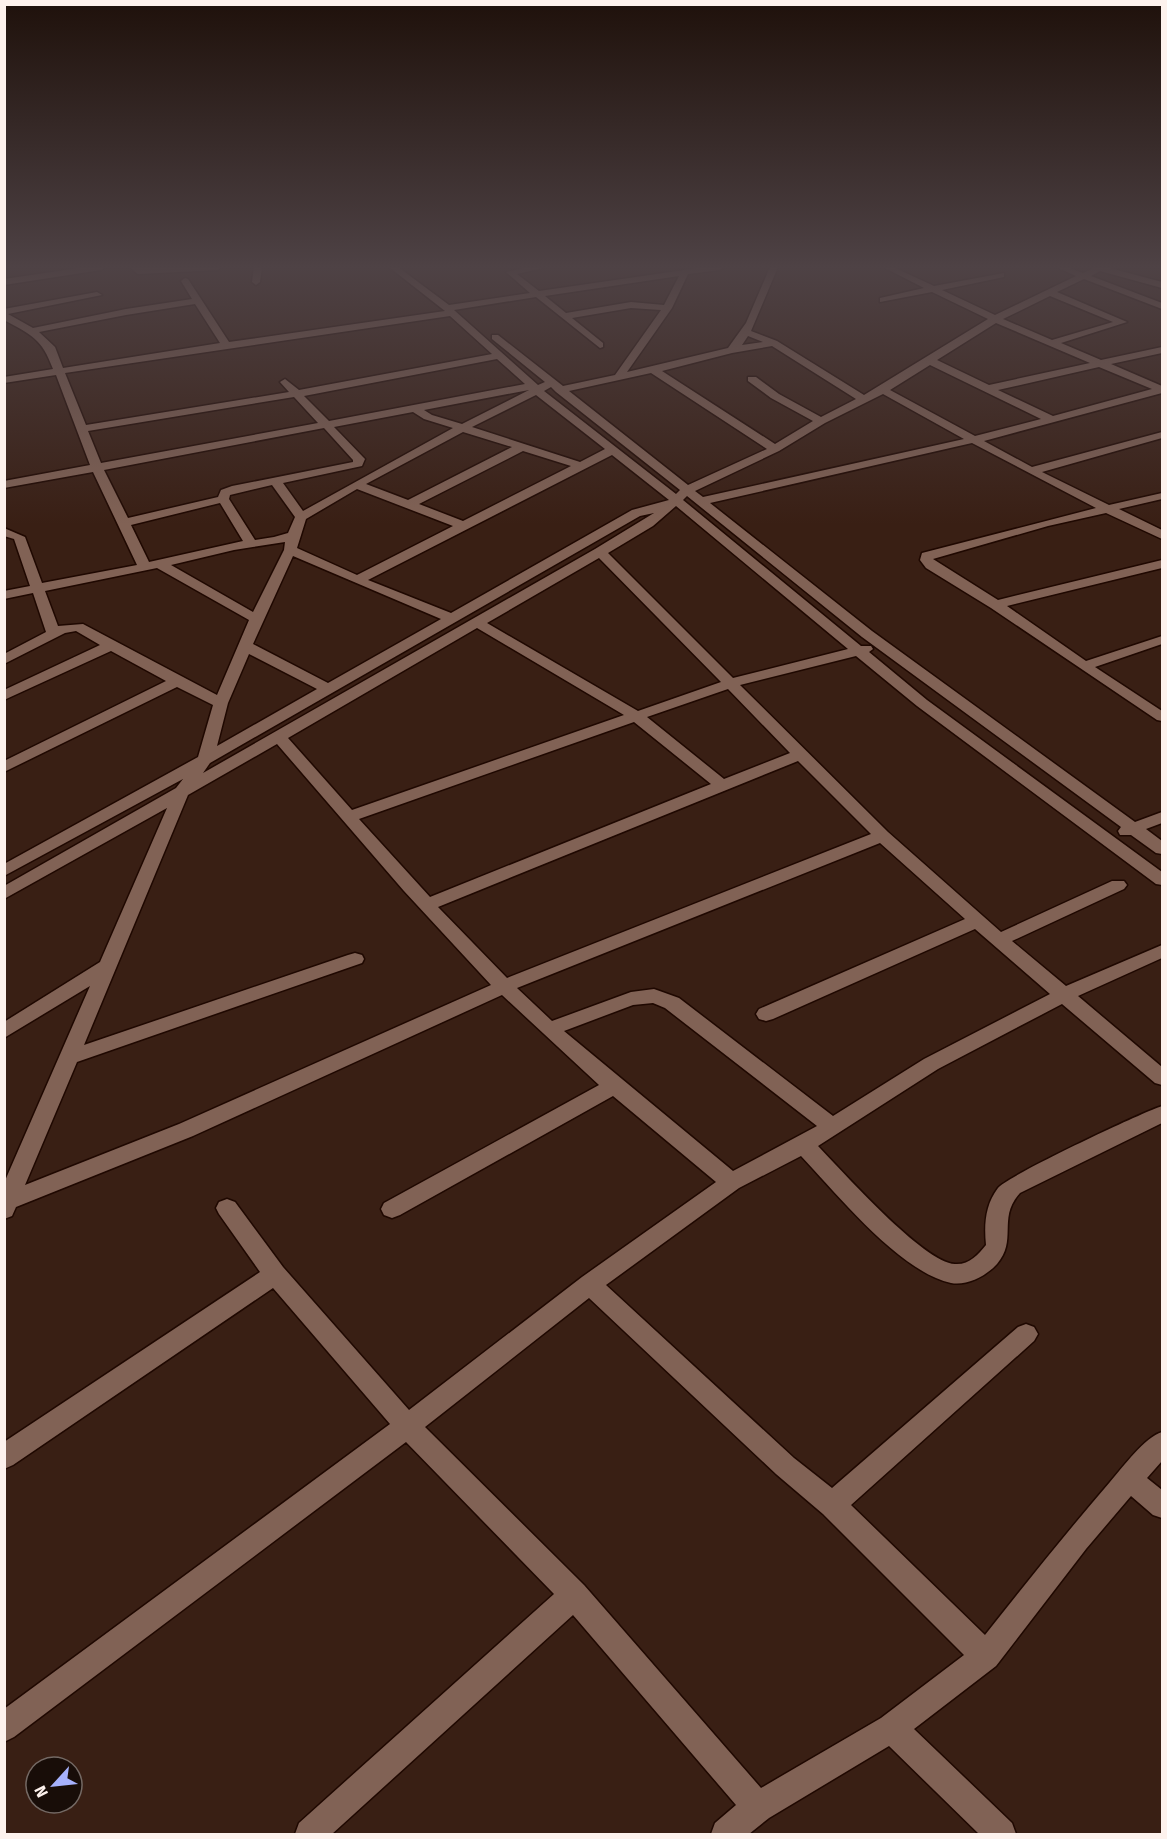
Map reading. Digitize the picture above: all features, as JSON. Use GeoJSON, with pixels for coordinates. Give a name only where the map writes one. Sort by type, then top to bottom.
{"type":"FeatureCollection","features":[{"type":"Feature","properties":{"kind":"street"},"geometry":{"type":"LineString","coordinates":[[52,353],[97,468],[145,567]]}},
{"type":"Feature","properties":{"kind":"street"},"geometry":{"type":"LineString","coordinates":[[4,380],[176,353]]}},
{"type":"Feature","properties":{"kind":"street"},"geometry":{"type":"LineString","coordinates":[[496,353],[546,387],[614,449],[676,499],[699,502],[973,440],[1162,390]]}},
{"type":"Feature","properties":{"kind":"street"},"geometry":{"type":"LineString","coordinates":[[505,353],[676,499],[922,703],[1162,880]]}},
{"type":"Feature","properties":{"kind":"street"},"geometry":{"type":"LineString","coordinates":[[619,377],[636,353]]}},
{"type":"Feature","properties":{"kind":"street"},"geometry":{"type":"LineString","coordinates":[[4,485],[415,408],[619,377],[721,353]]}},
{"type":"Feature","properties":{"kind":"street"},"geometry":{"type":"LineString","coordinates":[[790,353],[863,399]]}},
{"type":"Feature","properties":{"kind":"street"},"geometry":{"type":"LineString","coordinates":[[4,871],[124,806],[636,513],[676,499],[776,449],[821,421],[883,390],[940,353]]}},
{"type":"Feature","properties":{"kind":"street"},"geometry":{"type":"LineString","coordinates":[[1075,353],[1162,390]]}},
{"type":"Feature","properties":{"kind":"street"},"geometry":{"type":"LineString","coordinates":[[986,389],[1149,353]]}},
{"type":"Feature","properties":{"kind":"street"},"geometry":{"type":"LineString","coordinates":[[82,429],[297,394],[499,356]]}},
{"type":"Feature","properties":{"kind":"street"},"geometry":{"type":"LineString","coordinates":[[928,360],[1051,419]]}},
{"type":"Feature","properties":{"kind":"street"},"geometry":{"type":"LineString","coordinates":[[653,370],[776,449]]}},
{"type":"Feature","properties":{"kind":"street"},"geometry":{"type":"LineString","coordinates":[[752,379],[775,396],[821,421]]}},
{"type":"Feature","properties":{"kind":"street"},"geometry":{"type":"LineString","coordinates":[[223,499],[225,494],[236,489],[358,464],[359,459],[353,452],[285,382]]}},
{"type":"Feature","properties":{"kind":"street"},"geometry":{"type":"LineString","coordinates":[[7,1206],[181,793],[206,758],[221,703],[301,517],[333,497],[463,427],[546,387]]}},
{"type":"Feature","properties":{"kind":"street"},"geometry":{"type":"LineString","coordinates":[[883,390],[1031,471],[1162,536]]}},
{"type":"Feature","properties":{"kind":"street"},"geometry":{"type":"LineString","coordinates":[[415,408],[428,417],[582,466]]}},
{"type":"Feature","properties":{"kind":"street"},"geometry":{"type":"LineString","coordinates":[[1031,471],[1162,435]]}},
{"type":"Feature","properties":{"kind":"street"},"geometry":{"type":"LineString","coordinates":[[408,504],[524,446]]}},
{"type":"Feature","properties":{"kind":"street"},"geometry":{"type":"LineString","coordinates":[[357,580],[614,449]]}},
{"type":"Feature","properties":{"kind":"street"},"geometry":{"type":"LineString","coordinates":[[275,481],[301,517]]}},
{"type":"Feature","properties":{"kind":"street"},"geometry":{"type":"LineString","coordinates":[[358,485],[462,525]]}},
{"type":"Feature","properties":{"kind":"street"},"geometry":{"type":"LineString","coordinates":[[1162,496],[927,556],[926,560],[1162,717]]}},
{"type":"Feature","properties":{"kind":"street"},"geometry":{"type":"LineString","coordinates":[[123,523],[223,499]]}},
{"type":"Feature","properties":{"kind":"street"},"geometry":{"type":"LineString","coordinates":[[223,499],[252,545]]}},
{"type":"Feature","properties":{"kind":"street"},"geometry":{"type":"LineString","coordinates":[[4,894],[600,552],[649,523],[676,499]]}},
{"type":"Feature","properties":{"kind":"street"},"geometry":{"type":"LineString","coordinates":[[699,502],[884,646],[1162,849]]}},
{"type":"Feature","properties":{"kind":"street"},"geometry":{"type":"LineString","coordinates":[[4,532],[19,537],[54,634]]}},
{"type":"Feature","properties":{"kind":"street"},"geometry":{"type":"LineString","coordinates":[[4,595],[160,564],[234,546],[291,542],[357,580],[454,619]]}},
{"type":"Feature","properties":{"kind":"street"},"geometry":{"type":"LineString","coordinates":[[600,552],[882,836],[977,921],[1162,1078]]}},
{"type":"Feature","properties":{"kind":"street"},"geometry":{"type":"LineString","coordinates":[[160,564],[256,620]]}},
{"type":"Feature","properties":{"kind":"street"},"geometry":{"type":"LineString","coordinates":[[996,605],[1162,564]]}},
{"type":"Feature","properties":{"kind":"street"},"geometry":{"type":"LineString","coordinates":[[477,622],[636,717],[723,786]]}},
{"type":"Feature","properties":{"kind":"street"},"geometry":{"type":"LineString","coordinates":[[4,660],[62,629],[78,627],[108,646],[221,703]]}},
{"type":"Feature","properties":{"kind":"street"},"geometry":{"type":"LineString","coordinates":[[1084,666],[1162,640]]}},
{"type":"Feature","properties":{"kind":"street"},"geometry":{"type":"LineString","coordinates":[[4,696],[108,646]]}},
{"type":"Feature","properties":{"kind":"street"},"geometry":{"type":"LineString","coordinates":[[245,646],[328,689]]}},
{"type":"Feature","properties":{"kind":"street"},"geometry":{"type":"LineString","coordinates":[[349,816],[731,683],[857,650],[884,646]]}},
{"type":"Feature","properties":{"kind":"street"},"geometry":{"type":"LineString","coordinates":[[4,767],[177,681]]}},
{"type":"Feature","properties":{"kind":"street"},"geometry":{"type":"LineString","coordinates":[[279,736],[427,905],[505,986],[549,1029],[614,1086],[731,1182]]}},
{"type":"Feature","properties":{"kind":"street"},"geometry":{"type":"LineString","coordinates":[[427,905],[801,754]]}},
{"type":"Feature","properties":{"kind":"street"},"geometry":{"type":"LineString","coordinates":[[1104,837],[1162,817]]}},
{"type":"Feature","properties":{"kind":"street"},"geometry":{"type":"LineString","coordinates":[[7,1206],[186,1130],[505,986],[882,836]]}},
{"type":"Feature","properties":{"kind":"street"},"geometry":{"type":"LineString","coordinates":[[999,940],[1118,885]]}},
{"type":"Feature","properties":{"kind":"street"},"geometry":{"type":"LineString","coordinates":[[766,1014],[977,921]]}},
{"type":"Feature","properties":{"kind":"street"},"geometry":{"type":"LineString","coordinates":[[4,1727],[407,1426],[590,1284],[731,1182],[804,1145],[931,1064],[1063,995],[1162,951]]}},
{"type":"Feature","properties":{"kind":"street"},"geometry":{"type":"LineString","coordinates":[[70,1057],[355,959]]}},
{"type":"Feature","properties":{"kind":"street"},"geometry":{"type":"LineString","coordinates":[[4,1031],[109,965]]}},
{"type":"Feature","properties":{"kind":"street"},"geometry":{"type":"LineString","coordinates":[[549,1029],[631,999],[654,996],[672,1003],[833,1127]]}},
{"type":"Feature","properties":{"kind":"street"},"geometry":{"type":"LineString","coordinates":[[392,1209],[614,1086]]}},
{"type":"Feature","properties":{"kind":"street"},"geometry":{"type":"LineString","coordinates":[[804,1145],[908,1250],[932,1268],[952,1274],[974,1271],[988,1261],[997,1247],[995,1223],[999,1204],[1012,1187],[1162,1114]]}},
{"type":"Feature","properties":{"kind":"street"},"geometry":{"type":"LineString","coordinates":[[227,1208],[275,1274],[407,1426],[574,1595],[758,1807]]}},
{"type":"Feature","properties":{"kind":"street"},"geometry":{"type":"LineString","coordinates":[[4,1457],[275,1274]]}},
{"type":"Feature","properties":{"kind":"street"},"geometry":{"type":"LineString","coordinates":[[590,1284],[785,1466],[832,1504],[986,1656]]}},
{"type":"Feature","properties":{"kind":"street"},"geometry":{"type":"LineString","coordinates":[[832,1504],[1026,1334]]}},
{"type":"Feature","properties":{"kind":"street"},"geometry":{"type":"LineString","coordinates":[[726,1834],[758,1807],[891,1728],[986,1656],[1077,1540],[1162,1443]]}},
{"type":"Feature","properties":{"kind":"street"},"geometry":{"type":"LineString","coordinates":[[1129,1479],[1162,1506]]}},
{"type":"Feature","properties":{"kind":"street"},"geometry":{"type":"LineString","coordinates":[[310,1834],[574,1595]]}},
{"type":"Feature","properties":{"kind":"street"},"geometry":{"type":"LineString","coordinates":[[891,1728],[1001,1834]]}}]}
